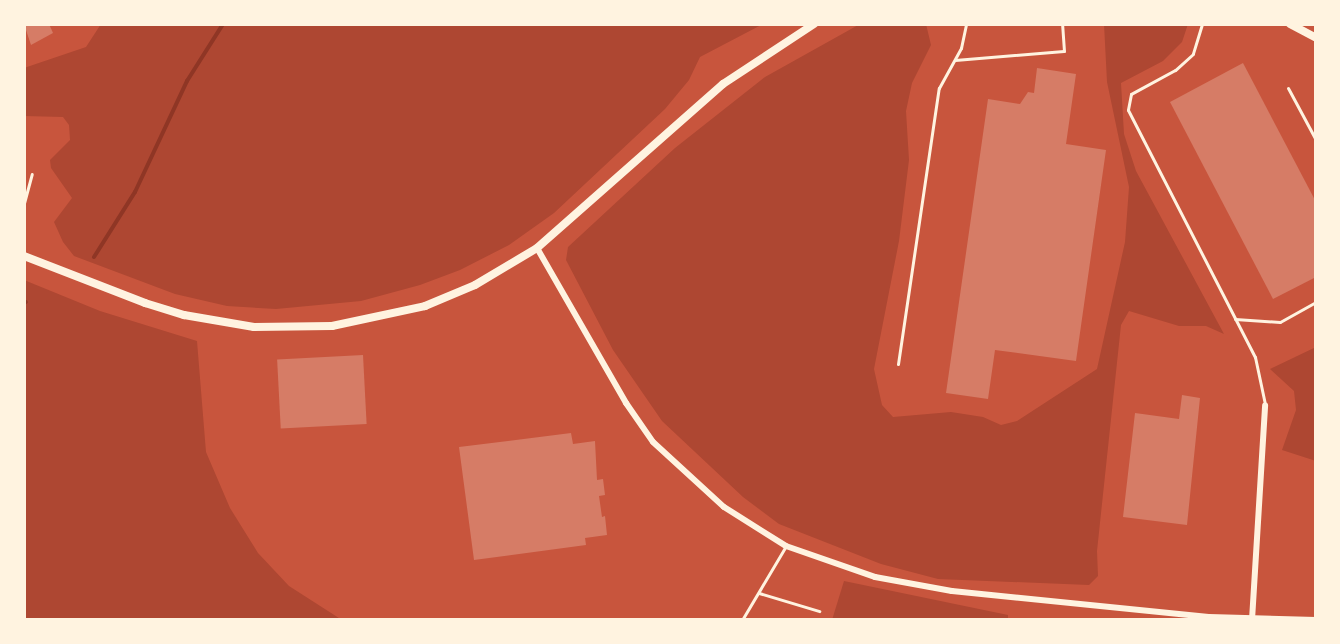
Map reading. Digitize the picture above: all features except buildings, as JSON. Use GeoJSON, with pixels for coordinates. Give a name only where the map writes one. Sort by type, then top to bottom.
{"type":"FeatureCollection","features":[{"type":"Feature","properties":{"kind":"street"},"geometry":{"type":"LineString","coordinates":[[24,256],[184,315],[254,327],[294,328],[369,320],[424,306],[476,285],[537,248],[723,84],[814,24]]}},
{"type":"Feature","properties":{"kind":"street"},"geometry":{"type":"LineString","coordinates":[[1290,24],[1316,38]]}},
{"type":"Feature","properties":{"kind":"street"},"geometry":{"type":"LineString","coordinates":[[537,248],[626,403],[653,442],[716,500],[786,546],[875,578],[912,585],[1252,620],[1316,620]]}},
{"type":"Feature","properties":{"kind":"street"},"geometry":{"type":"LineString","coordinates":[[1252,620],[1265,405]]}},
{"type":"Feature","properties":{"kind":"lane"},"geometry":{"type":"LineString","coordinates":[[898,364],[939,88],[954,60],[967,24]]}},
{"type":"Feature","properties":{"kind":"lane"},"geometry":{"type":"LineString","coordinates":[[954,60],[1064,51],[1062,24]]}},
{"type":"Feature","properties":{"kind":"lane"},"geometry":{"type":"LineString","coordinates":[[1202,24],[1193,54],[1131,94],[1128,110],[1255,357],[1265,405]]}},
{"type":"Feature","properties":{"kind":"lane"},"geometry":{"type":"LineString","coordinates":[[1287,88],[1316,140]]}},
{"type":"Feature","properties":{"kind":"lane"},"geometry":{"type":"LineString","coordinates":[[24,203],[32,174]]}},
{"type":"Feature","properties":{"kind":"lane"},"geometry":{"type":"LineString","coordinates":[[1235,319],[1280,322],[1316,302]]}},
{"type":"Feature","properties":{"kind":"lane"},"geometry":{"type":"LineString","coordinates":[[742,620],[786,546]]}},
{"type":"Feature","properties":{"kind":"lane"},"geometry":{"type":"LineString","coordinates":[[759,593],[819,611]]}},
{"type":"Feature","properties":{"kind":"shaded area"},"geometry":{"type":"Polygon","coordinates":[[[101,24],[763,24],[700,57],[689,80],[665,109],[554,213],[509,245],[460,270],[420,285],[361,301],[276,309],[227,306],[175,294],[74,256],[63,242],[54,222],[72,198],[51,168],[50,160],[70,140],[69,125],[63,117],[24,116],[24,68],[86,47],[101,24]]]}},
{"type":"Feature","properties":{"kind":"shaded area"},"geometry":{"type":"Polygon","coordinates":[[[860,24],[926,24],[931,45],[912,83],[906,111],[909,160],[899,241],[874,369],[882,405],[893,417],[951,412],[983,417],[1001,425],[1017,421],[1097,369],[1125,242],[1129,187],[1107,82],[1104,24],[1188,24],[1182,42],[1163,61],[1121,83],[1124,134],[1136,171],[1224,334],[1206,326],[1179,326],[1129,311],[1121,325],[1097,551],[1098,576],[1089,585],[938,579],[881,564],[779,524],[743,497],[662,421],[613,350],[566,260],[568,247],[675,148],[765,77],[860,24]]]}},
{"type":"Feature","properties":{"kind":"shaded area"},"geometry":{"type":"Polygon","coordinates":[[[24,280],[100,311],[197,341],[206,452],[230,508],[258,553],[289,586],[342,620],[24,620],[24,280]]]}},
{"type":"Feature","properties":{"kind":"shaded area"},"geometry":{"type":"Polygon","coordinates":[[[1316,347],[1316,461],[1282,450],[1296,410],[1294,391],[1270,369],[1316,347]]]}},
{"type":"Feature","properties":{"kind":"shaded area"},"geometry":{"type":"Polygon","coordinates":[[[844,581],[1008,615],[1008,620],[832,620],[844,581]]]}},
{"type":"Feature","properties":{"kind":"waterway"},"geometry":{"type":"LineString","coordinates":[[94,257],[135,192],[187,81],[223,24]]}}]}
